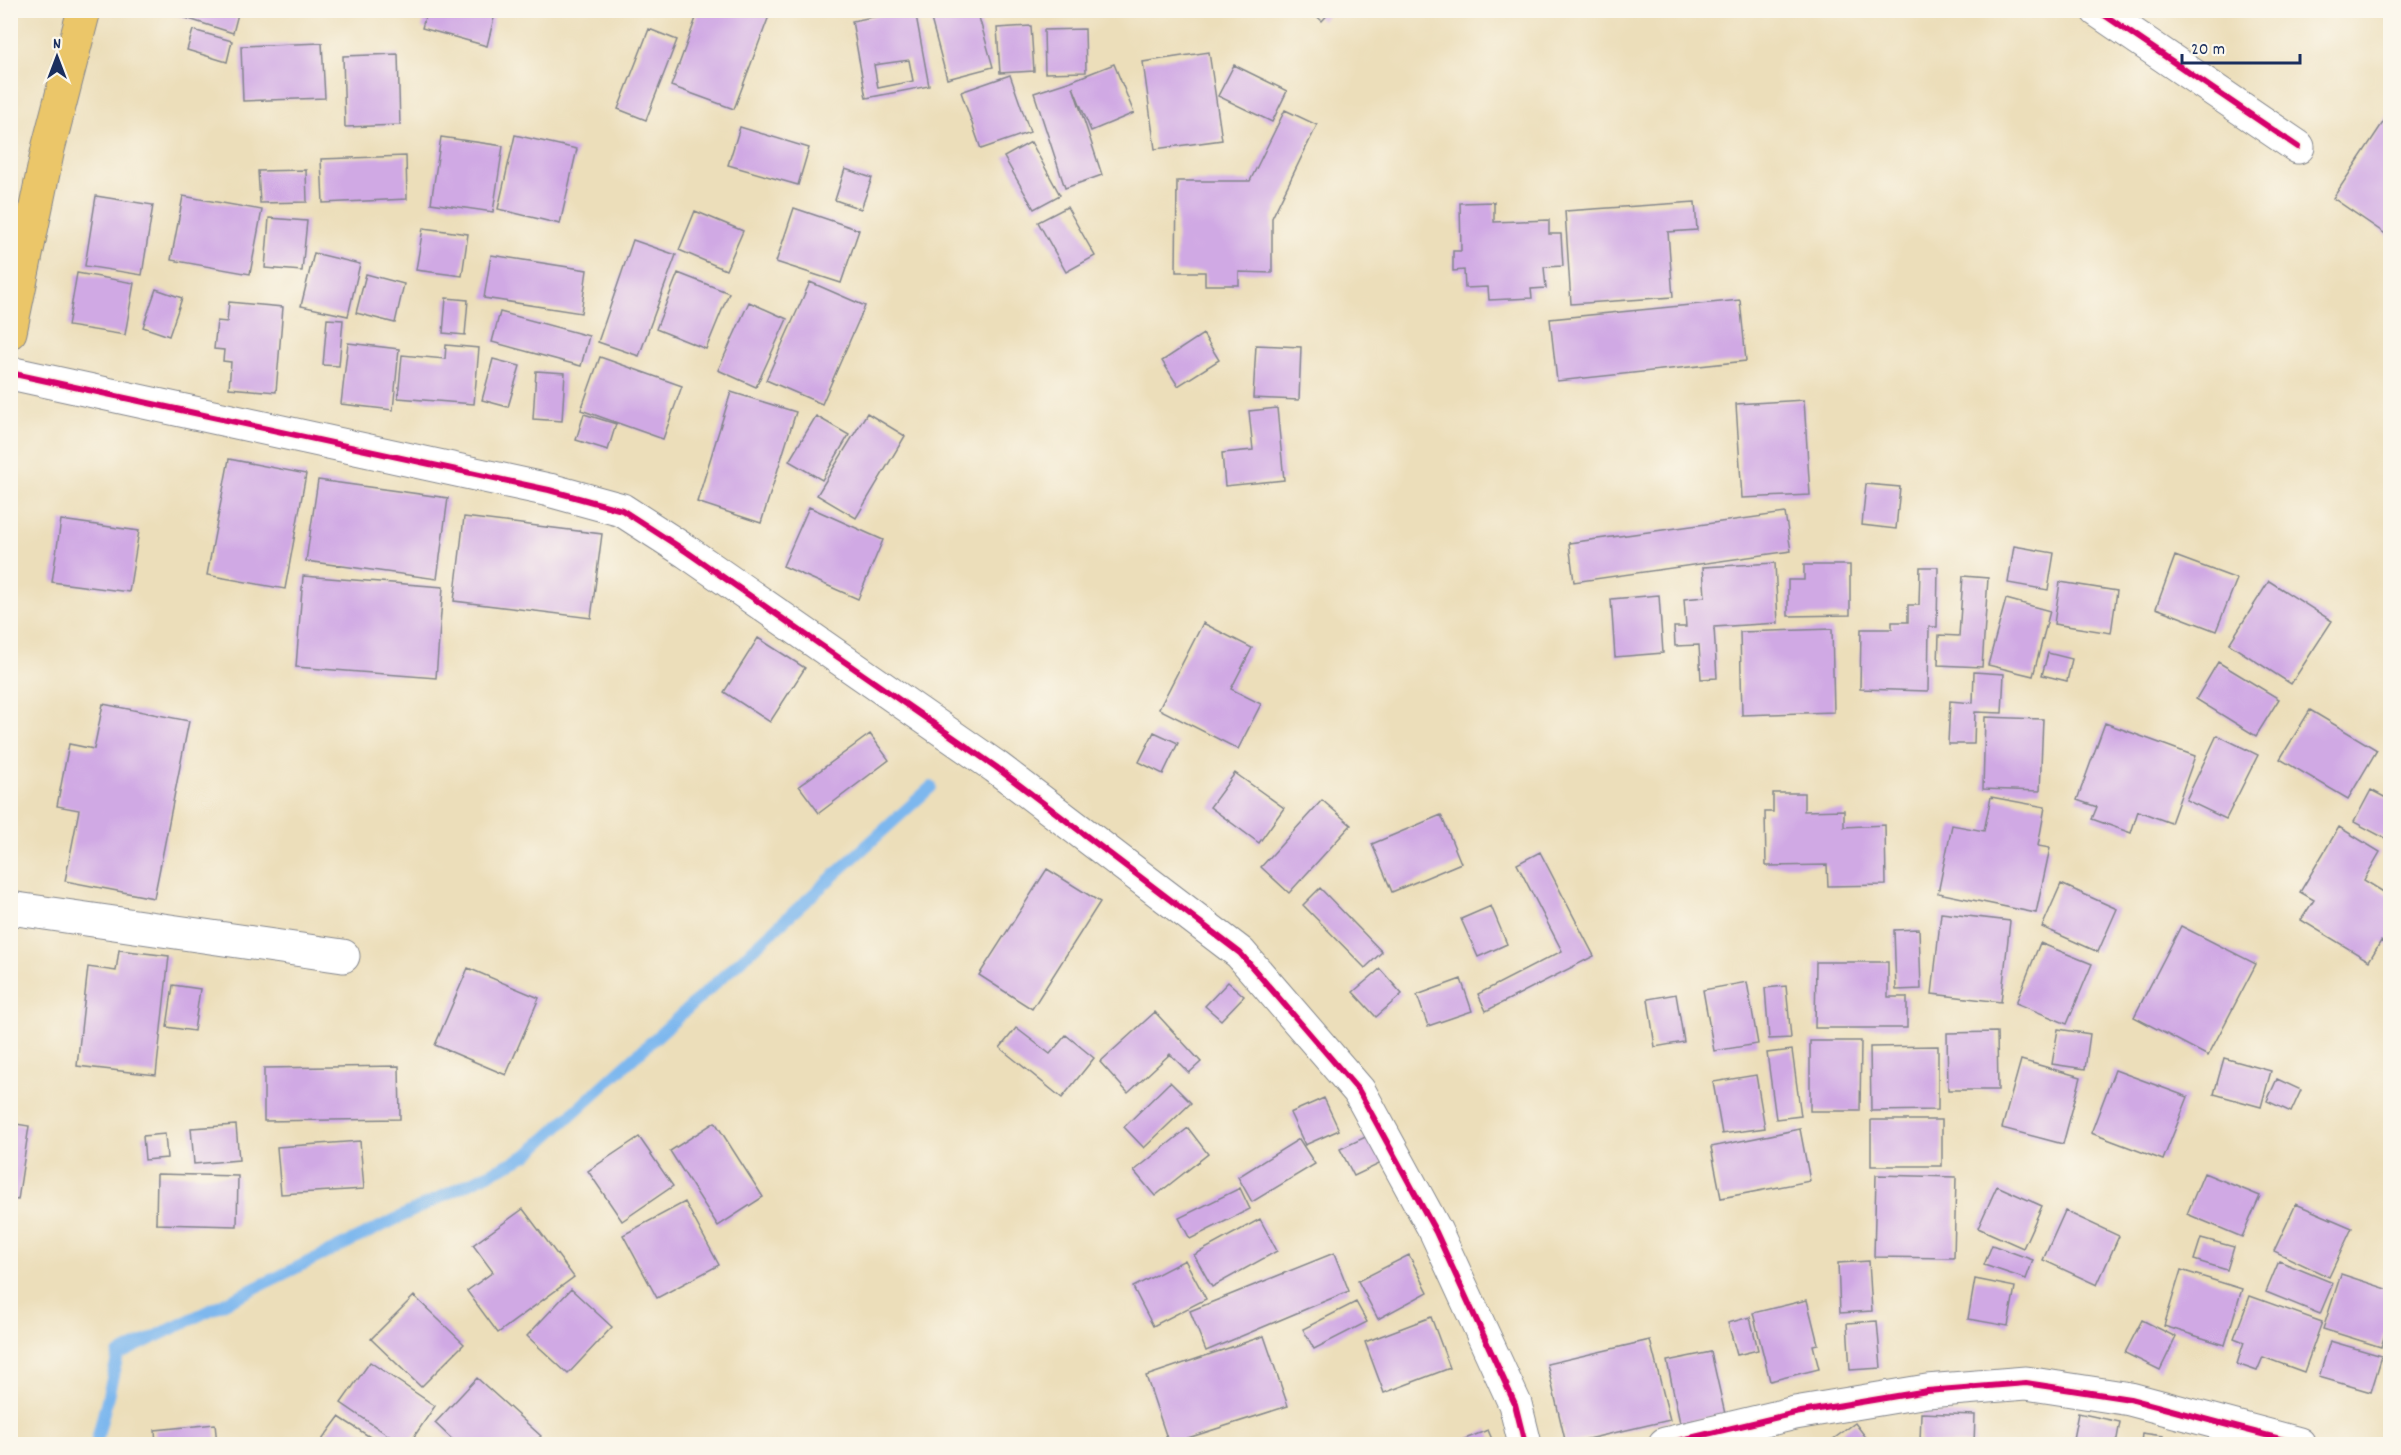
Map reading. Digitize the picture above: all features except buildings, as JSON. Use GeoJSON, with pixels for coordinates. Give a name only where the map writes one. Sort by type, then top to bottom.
{"type":"FeatureCollection","features":[{"type":"Feature","properties":{"kind":"main road"},"geometry":{"type":"LineString","coordinates":[[10,332],[48,149],[84,10]]}},
{"type":"Feature","properties":{"kind":"street"},"geometry":{"type":"LineString","coordinates":[[2097,10],[2298,147]]}},
{"type":"Feature","properties":{"kind":"street"},"geometry":{"type":"LineString","coordinates":[[10,373],[549,490],[622,510],[687,552],[996,767],[1240,953],[1359,1091],[1436,1232],[1515,1404],[1525,1444]]}},
{"type":"Feature","properties":{"kind":"street"},"geometry":{"type":"LineString","coordinates":[[10,908],[342,956]]}},
{"type":"Feature","properties":{"kind":"street"},"geometry":{"type":"LineString","coordinates":[[1665,1444],[1795,1413],[1927,1391],[2026,1383],[2130,1399],[2299,1444]]}},
{"type":"Feature","properties":{"kind":"waterway"},"geometry":{"type":"LineString","coordinates":[[96,1444],[118,1355],[527,1155],[931,787]]}},
{"type":"Feature","properties":{"kind":"cycle path"},"geometry":{"type":"LineString","coordinates":[[2097,10],[2298,147]]}},
{"type":"Feature","properties":{"kind":"cycle path"},"geometry":{"type":"LineString","coordinates":[[10,373],[549,490],[622,510],[687,552],[996,767],[1240,953],[1359,1091],[1436,1232],[1515,1404],[1525,1444]]}},
{"type":"Feature","properties":{"kind":"cycle path"},"geometry":{"type":"LineString","coordinates":[[1665,1444],[1795,1413],[1927,1391],[2026,1383],[2130,1399],[2299,1444]]}}]}
